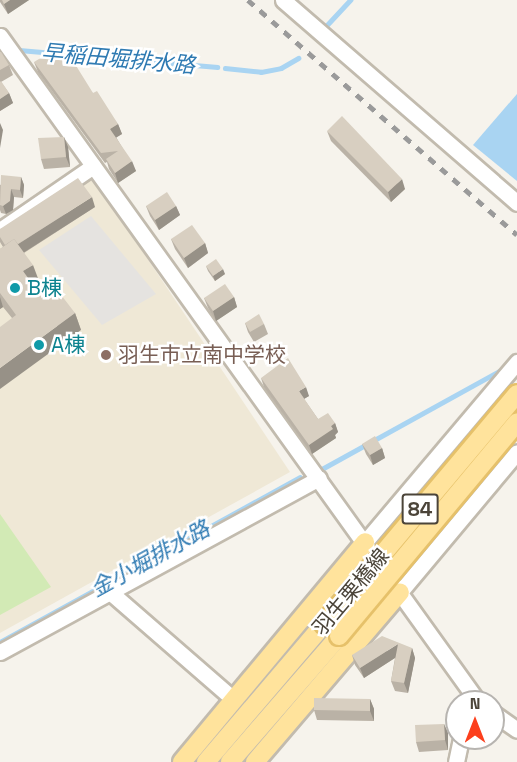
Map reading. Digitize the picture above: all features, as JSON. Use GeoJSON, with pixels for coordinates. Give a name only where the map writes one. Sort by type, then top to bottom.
{"type":"FeatureCollection","features":[{"type":"Feature","properties":{"kind":"main road","name":"羽生栗橋線"},"geometry":{"type":"LineString","coordinates":[[206,762],[517,394]]}},
{"type":"Feature","properties":{"kind":"main road","name":"羽生栗橋線"},"geometry":{"type":"LineString","coordinates":[[230,762],[339,636],[517,422]]}},
{"type":"Feature","properties":{"kind":"main road"},"geometry":{"type":"LineString","coordinates":[[182,762],[365,542]]}},
{"type":"Feature","properties":{"kind":"main road"},"geometry":{"type":"LineString","coordinates":[[255,762],[400,592]]}},
{"type":"Feature","properties":{"kind":"street"},"geometry":{"type":"LineString","coordinates":[[283,0],[517,203]]}},
{"type":"Feature","properties":{"kind":"street"},"geometry":{"type":"LineString","coordinates":[[0,36],[365,542],[469,690]]}},
{"type":"Feature","properties":{"kind":"street"},"geometry":{"type":"LineString","coordinates":[[0,230],[93,166]]}},
{"type":"Feature","properties":{"kind":"street"},"geometry":{"type":"LineString","coordinates":[[365,542],[517,362]]}},
{"type":"Feature","properties":{"kind":"street"},"geometry":{"type":"LineString","coordinates":[[400,592],[517,452]]}},
{"type":"Feature","properties":{"kind":"street"},"geometry":{"type":"LineString","coordinates":[[0,651],[319,478]]}},
{"type":"Feature","properties":{"kind":"street"},"geometry":{"type":"LineString","coordinates":[[110,592],[226,693]]}},
{"type":"Feature","properties":{"kind":"shaded area","name":"羽生市立南中学校"},"geometry":{"type":"Polygon","coordinates":[[[91,174],[290,472],[0,633],[0,238],[91,174]]]}},
{"type":"Feature","properties":{"kind":"shaded area"},"geometry":{"type":"Polygon","coordinates":[[[91,216],[156,294],[102,325],[39,250],[91,216]]]}},
{"type":"Feature","properties":{"kind":"green space"},"geometry":{"type":"Polygon","coordinates":[[[0,514],[51,587],[0,615],[0,514]]]}},
{"type":"Feature","properties":{"kind":"water"},"geometry":{"type":"Polygon","coordinates":[[[517,94],[517,181],[473,145],[517,94]]]}},
{"type":"Feature","properties":{"kind":"building"},"geometry":{"type":"Polygon","coordinates":[[[65,48],[93,93],[97,91],[118,124],[110,129],[132,161],[115,173],[106,159],[118,151],[101,153],[34,62],[52,51],[55,54],[65,48]]]}},
{"type":"Feature","properties":{"kind":"building"},"geometry":{"type":"Polygon","coordinates":[[[0,52],[9,65],[0,70],[0,52]]]}},
{"type":"Feature","properties":{"kind":"building"},"geometry":{"type":"Polygon","coordinates":[[[0,82],[9,93],[0,99],[0,82]]]}},
{"type":"Feature","properties":{"kind":"building"},"geometry":{"type":"Polygon","coordinates":[[[342,116],[402,179],[388,192],[327,131],[342,116]]]}},
{"type":"Feature","properties":{"kind":"building"},"geometry":{"type":"Polygon","coordinates":[[[64,137],[66,157],[41,159],[38,138],[64,137]]]}},
{"type":"Feature","properties":{"kind":"building"},"geometry":{"type":"Polygon","coordinates":[[[1,175],[21,177],[20,190],[11,189],[10,201],[3,206],[0,205],[1,175]]]}},
{"type":"Feature","properties":{"kind":"building"},"geometry":{"type":"Polygon","coordinates":[[[78,178],[92,197],[18,244],[14,239],[5,245],[0,237],[0,229],[78,178]]]}},
{"type":"Feature","properties":{"kind":"building"},"geometry":{"type":"Polygon","coordinates":[[[167,192],[176,206],[155,220],[146,206],[167,192]]]}},
{"type":"Feature","properties":{"kind":"building"},"geometry":{"type":"Polygon","coordinates":[[[192,225],[205,243],[184,258],[171,239],[192,225]]]}},
{"type":"Feature","properties":{"kind":"building"},"geometry":{"type":"Polygon","coordinates":[[[14,239],[33,265],[23,271],[42,297],[55,287],[75,313],[0,368],[0,327],[16,315],[0,293],[0,249],[14,239]]]}},
{"type":"Feature","properties":{"kind":"building"},"geometry":{"type":"Polygon","coordinates":[[[216,259],[223,269],[213,276],[206,266],[216,259]]]}},
{"type":"Feature","properties":{"kind":"building"},"geometry":{"type":"Polygon","coordinates":[[[225,284],[234,297],[213,311],[204,298],[225,284]]]}},
{"type":"Feature","properties":{"kind":"building"},"geometry":{"type":"Polygon","coordinates":[[[259,314],[264,324],[250,332],[245,323],[259,314]]]}},
{"type":"Feature","properties":{"kind":"building"},"geometry":{"type":"Polygon","coordinates":[[[288,358],[306,387],[299,391],[318,419],[328,413],[335,423],[331,426],[333,429],[309,445],[261,378],[288,358]]]}},
{"type":"Feature","properties":{"kind":"building"},"geometry":{"type":"Polygon","coordinates":[[[375,436],[382,448],[370,455],[362,444],[375,436]]]}},
{"type":"Feature","properties":{"kind":"building"},"geometry":{"type":"Polygon","coordinates":[[[382,636],[412,648],[404,683],[391,681],[398,644],[360,668],[352,655],[382,636]]]}},
{"type":"Feature","properties":{"kind":"building"},"geometry":{"type":"Polygon","coordinates":[[[314,698],[370,699],[370,711],[314,710],[314,698]]]}},
{"type":"Feature","properties":{"kind":"building"},"geometry":{"type":"Polygon","coordinates":[[[444,724],[445,740],[416,742],[415,725],[444,724]]]}},
{"type":"Feature","properties":{"kind":"waterway","name":"早稲田堀排水路"},"geometry":{"type":"LineString","coordinates":[[325,27],[350,0]]}},
{"type":"Feature","properties":{"kind":"waterway","name":"早稲田堀排水路"},"geometry":{"type":"LineString","coordinates":[[19,50],[217,67]]}},
{"type":"Feature","properties":{"kind":"waterway","name":"早稲田堀排水路"},"geometry":{"type":"LineString","coordinates":[[225,68],[261,72],[281,68],[298,58]]}},
{"type":"Feature","properties":{"kind":"waterway","name":"金小堀排水路"},"geometry":{"type":"LineString","coordinates":[[320,470],[499,371]]}},
{"type":"Feature","properties":{"kind":"waterway","name":"金小堀排水路"},"geometry":{"type":"LineString","coordinates":[[0,642],[300,477]]}},
{"type":"Feature","properties":{"kind":"railway"},"geometry":{"type":"LineString","coordinates":[[248,0],[517,235]]}},
{"type":"Feature","properties":{"kind":"place","name":"B棟"},"geometry":{"type":"Point","coordinates":[15,288]}},
{"type":"Feature","properties":{"kind":"place","name":"A棟"},"geometry":{"type":"Point","coordinates":[39,345]}},
{"type":"Feature","properties":{"kind":"place","name":"羽生市立南中学校"},"geometry":{"type":"Point","coordinates":[106,355]}}]}
